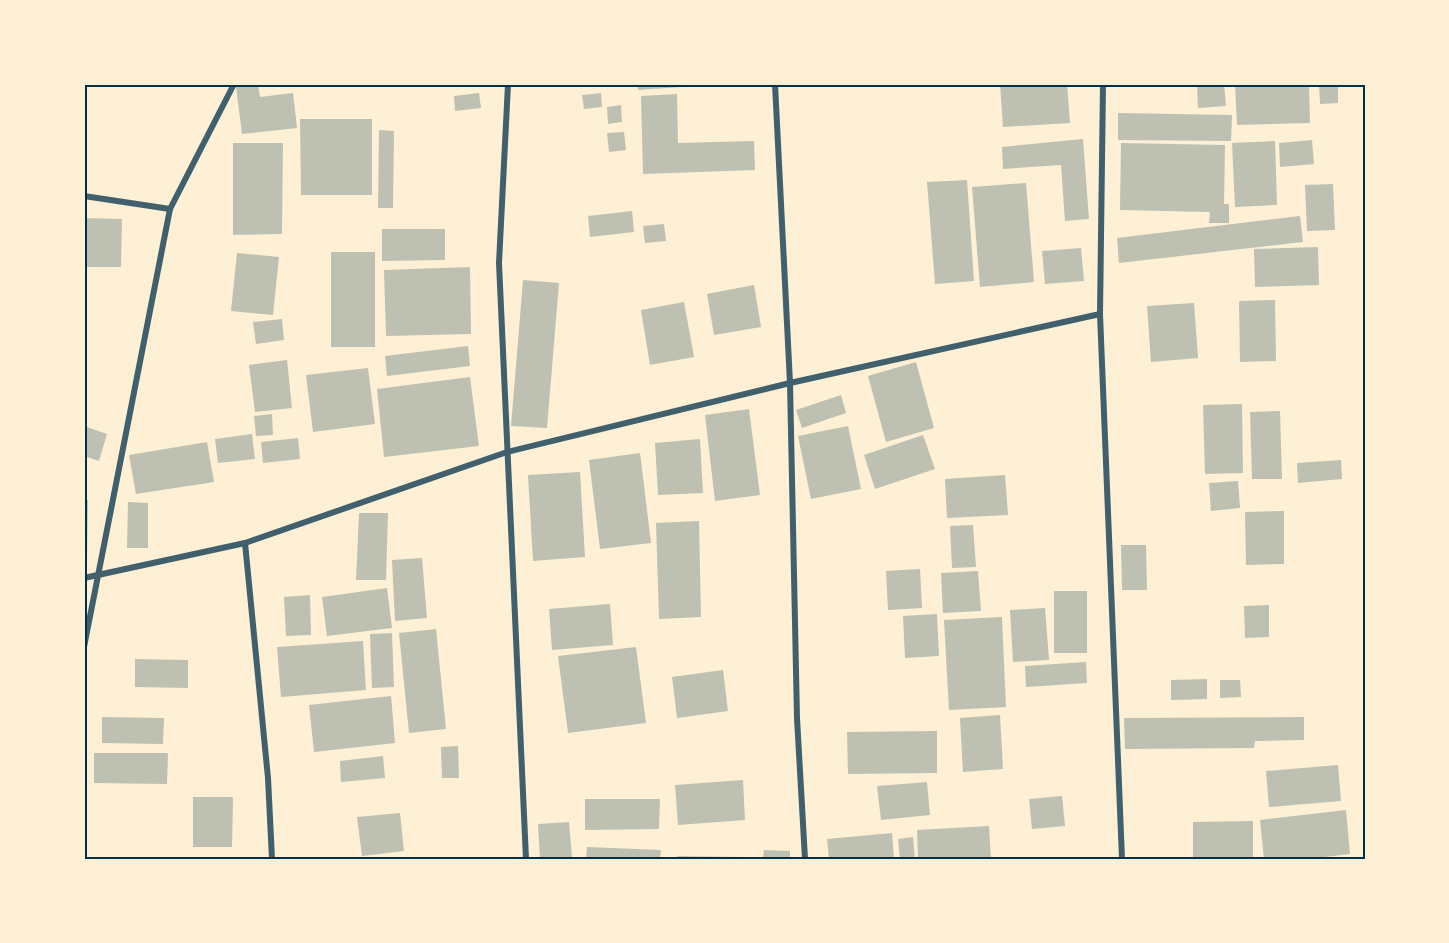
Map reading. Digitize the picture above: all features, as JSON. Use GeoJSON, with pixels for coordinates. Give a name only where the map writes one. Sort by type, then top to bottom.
{"type":"FeatureCollection","features":[{"type":"Feature","properties":{"kind":"street"},"geometry":{"type":"LineString","coordinates":[[84,647],[170,210],[234,84]]}},
{"type":"Feature","properties":{"kind":"street"},"geometry":{"type":"LineString","coordinates":[[508,84],[498,263],[526,859]]}},
{"type":"Feature","properties":{"kind":"street"},"geometry":{"type":"LineString","coordinates":[[775,84],[790,383],[797,718],[805,859]]}},
{"type":"Feature","properties":{"kind":"street"},"geometry":{"type":"LineString","coordinates":[[1103,84],[1100,314],[1122,859]]}},
{"type":"Feature","properties":{"kind":"street"},"geometry":{"type":"LineString","coordinates":[[84,196],[170,210]]}},
{"type":"Feature","properties":{"kind":"street"},"geometry":{"type":"LineString","coordinates":[[84,578],[245,543],[507,452],[790,383],[1100,314]]}},
{"type":"Feature","properties":{"kind":"street"},"geometry":{"type":"LineString","coordinates":[[245,543],[268,778],[272,859]]}},
{"type":"Feature","properties":{"kind":"building"},"geometry":{"type":"Polygon","coordinates":[[[258,84],[260,97],[293,93],[297,128],[242,134],[236,87],[258,84]]]}},
{"type":"Feature","properties":{"kind":"building"},"geometry":{"type":"Polygon","coordinates":[[[638,84],[681,84],[681,87],[638,90],[638,84]]]}},
{"type":"Feature","properties":{"kind":"building"},"geometry":{"type":"Polygon","coordinates":[[[1000,84],[1067,84],[1070,123],[1003,127],[1000,84]]]}},
{"type":"Feature","properties":{"kind":"building"},"geometry":{"type":"Polygon","coordinates":[[[1197,84],[1224,84],[1226,106],[1198,108],[1197,84]]]}},
{"type":"Feature","properties":{"kind":"building"},"geometry":{"type":"Polygon","coordinates":[[[1235,84],[1309,84],[1310,123],[1237,125],[1235,84]]]}},
{"type":"Feature","properties":{"kind":"building"},"geometry":{"type":"Polygon","coordinates":[[[1319,84],[1338,84],[1338,103],[1320,104],[1319,84]]]}},
{"type":"Feature","properties":{"kind":"building"},"geometry":{"type":"Polygon","coordinates":[[[479,93],[481,108],[455,111],[454,96],[479,93]]]}},
{"type":"Feature","properties":{"kind":"building"},"geometry":{"type":"Polygon","coordinates":[[[601,93],[602,107],[584,109],[582,95],[601,93]]]}},
{"type":"Feature","properties":{"kind":"building"},"geometry":{"type":"Polygon","coordinates":[[[677,94],[678,143],[754,141],[755,170],[643,174],[641,96],[677,94]]]}},
{"type":"Feature","properties":{"kind":"building"},"geometry":{"type":"Polygon","coordinates":[[[621,105],[622,122],[608,124],[607,107],[621,105]]]}},
{"type":"Feature","properties":{"kind":"building"},"geometry":{"type":"Polygon","coordinates":[[[1118,113],[1232,115],[1231,141],[1118,140],[1118,113]]]}},
{"type":"Feature","properties":{"kind":"building"},"geometry":{"type":"Polygon","coordinates":[[[300,119],[372,119],[372,195],[301,195],[300,119]]]}},
{"type":"Feature","properties":{"kind":"building"},"geometry":{"type":"Polygon","coordinates":[[[379,130],[394,131],[393,208],[378,208],[379,130]]]}},
{"type":"Feature","properties":{"kind":"building"},"geometry":{"type":"Polygon","coordinates":[[[624,132],[626,150],[609,152],[607,133],[624,132]]]}},
{"type":"Feature","properties":{"kind":"building"},"geometry":{"type":"Polygon","coordinates":[[[1083,139],[1089,219],[1065,221],[1061,165],[1003,169],[1002,147],[1083,139]]]}},
{"type":"Feature","properties":{"kind":"building"},"geometry":{"type":"Polygon","coordinates":[[[1312,140],[1314,164],[1280,167],[1279,143],[1312,140]]]}},
{"type":"Feature","properties":{"kind":"building"},"geometry":{"type":"Polygon","coordinates":[[[1275,141],[1277,205],[1235,207],[1232,143],[1275,141]]]}},
{"type":"Feature","properties":{"kind":"building"},"geometry":{"type":"Polygon","coordinates":[[[233,143],[283,143],[282,234],[233,235],[233,143]]]}},
{"type":"Feature","properties":{"kind":"building"},"geometry":{"type":"Polygon","coordinates":[[[1121,143],[1225,145],[1224,204],[1229,204],[1229,223],[1209,223],[1210,212],[1120,210],[1121,143]]]}},
{"type":"Feature","properties":{"kind":"building"},"geometry":{"type":"Polygon","coordinates":[[[967,180],[974,281],[935,284],[927,182],[967,180]]]}},
{"type":"Feature","properties":{"kind":"building"},"geometry":{"type":"Polygon","coordinates":[[[1026,183],[1034,282],[980,287],[972,187],[1026,183]]]}},
{"type":"Feature","properties":{"kind":"building"},"geometry":{"type":"Polygon","coordinates":[[[1333,184],[1335,230],[1307,231],[1305,185],[1333,184]]]}},
{"type":"Feature","properties":{"kind":"building"},"geometry":{"type":"Polygon","coordinates":[[[632,211],[634,232],[590,237],[588,216],[632,211]]]}},
{"type":"Feature","properties":{"kind":"building"},"geometry":{"type":"Polygon","coordinates":[[[1300,216],[1303,242],[1119,263],[1117,238],[1300,216]]]}},
{"type":"Feature","properties":{"kind":"building"},"geometry":{"type":"Polygon","coordinates":[[[84,218],[122,219],[121,267],[84,267],[84,218]]]}},
{"type":"Feature","properties":{"kind":"building"},"geometry":{"type":"Polygon","coordinates":[[[664,224],[666,241],[645,243],[643,226],[664,224]]]}},
{"type":"Feature","properties":{"kind":"building"},"geometry":{"type":"Polygon","coordinates":[[[382,229],[445,229],[445,260],[382,261],[382,229]]]}},
{"type":"Feature","properties":{"kind":"building"},"geometry":{"type":"Polygon","coordinates":[[[1318,247],[1319,285],[1255,287],[1254,249],[1318,247]]]}},
{"type":"Feature","properties":{"kind":"building"},"geometry":{"type":"Polygon","coordinates":[[[1081,248],[1084,281],[1045,284],[1042,251],[1081,248]]]}},
{"type":"Feature","properties":{"kind":"building"},"geometry":{"type":"Polygon","coordinates":[[[331,252],[375,252],[375,347],[331,347],[331,252]]]}},
{"type":"Feature","properties":{"kind":"building"},"geometry":{"type":"Polygon","coordinates":[[[237,253],[279,257],[273,315],[231,311],[237,253]]]}},
{"type":"Feature","properties":{"kind":"building"},"geometry":{"type":"Polygon","coordinates":[[[470,267],[471,334],[386,336],[384,270],[470,267]]]}},
{"type":"Feature","properties":{"kind":"building"},"geometry":{"type":"Polygon","coordinates":[[[523,280],[559,283],[547,428],[511,426],[523,280]]]}},
{"type":"Feature","properties":{"kind":"building"},"geometry":{"type":"Polygon","coordinates":[[[754,285],[761,327],[714,335],[707,294],[754,285]]]}},
{"type":"Feature","properties":{"kind":"building"},"geometry":{"type":"Polygon","coordinates":[[[1275,300],[1276,361],[1240,362],[1239,301],[1275,300]]]}},
{"type":"Feature","properties":{"kind":"building"},"geometry":{"type":"Polygon","coordinates":[[[684,302],[694,357],[650,365],[641,310],[684,302]]]}},
{"type":"Feature","properties":{"kind":"building"},"geometry":{"type":"Polygon","coordinates":[[[1194,303],[1198,358],[1151,362],[1147,306],[1194,303]]]}},
{"type":"Feature","properties":{"kind":"building"},"geometry":{"type":"Polygon","coordinates":[[[282,319],[284,340],[256,344],[253,322],[282,319]]]}},
{"type":"Feature","properties":{"kind":"building"},"geometry":{"type":"Polygon","coordinates":[[[468,346],[470,366],[387,376],[385,356],[468,346]]]}},
{"type":"Feature","properties":{"kind":"building"},"geometry":{"type":"Polygon","coordinates":[[[287,360],[292,408],[255,412],[249,365],[287,360]]]}},
{"type":"Feature","properties":{"kind":"building"},"geometry":{"type":"Polygon","coordinates":[[[916,362],[934,428],[886,442],[868,376],[916,362]]]}},
{"type":"Feature","properties":{"kind":"building"},"geometry":{"type":"Polygon","coordinates":[[[368,368],[375,424],[313,432],[306,375],[368,368]]]}},
{"type":"Feature","properties":{"kind":"building"},"geometry":{"type":"Polygon","coordinates":[[[470,377],[479,446],[384,457],[377,389],[470,377]]]}},
{"type":"Feature","properties":{"kind":"building"},"geometry":{"type":"Polygon","coordinates":[[[841,395],[846,413],[802,428],[796,410],[841,395]]]}},
{"type":"Feature","properties":{"kind":"building"},"geometry":{"type":"Polygon","coordinates":[[[1242,404],[1243,473],[1205,474],[1203,405],[1242,404]]]}},
{"type":"Feature","properties":{"kind":"building"},"geometry":{"type":"Polygon","coordinates":[[[749,409],[760,495],[715,501],[705,415],[749,409]]]}},
{"type":"Feature","properties":{"kind":"building"},"geometry":{"type":"Polygon","coordinates":[[[1280,411],[1282,479],[1252,479],[1250,412],[1280,411]]]}},
{"type":"Feature","properties":{"kind":"building"},"geometry":{"type":"Polygon","coordinates":[[[272,414],[273,435],[256,436],[254,416],[272,414]]]}},
{"type":"Feature","properties":{"kind":"building"},"geometry":{"type":"Polygon","coordinates":[[[84,426],[107,434],[99,461],[84,456],[84,426]]]}},
{"type":"Feature","properties":{"kind":"building"},"geometry":{"type":"Polygon","coordinates":[[[848,426],[861,489],[811,499],[798,436],[848,426]]]}},
{"type":"Feature","properties":{"kind":"building"},"geometry":{"type":"Polygon","coordinates":[[[252,434],[255,459],[218,463],[215,439],[252,434]]]}},
{"type":"Feature","properties":{"kind":"building"},"geometry":{"type":"Polygon","coordinates":[[[923,435],[935,469],[875,489],[864,455],[923,435]]]}},
{"type":"Feature","properties":{"kind":"building"},"geometry":{"type":"Polygon","coordinates":[[[298,438],[300,459],[263,463],[261,442],[298,438]]]}},
{"type":"Feature","properties":{"kind":"building"},"geometry":{"type":"Polygon","coordinates":[[[700,439],[703,493],[658,495],[655,443],[700,439]]]}},
{"type":"Feature","properties":{"kind":"building"},"geometry":{"type":"Polygon","coordinates":[[[207,442],[214,482],[136,494],[129,455],[207,442]]]}},
{"type":"Feature","properties":{"kind":"building"},"geometry":{"type":"Polygon","coordinates":[[[640,453],[651,543],[600,549],[589,460],[640,453]]]}},
{"type":"Feature","properties":{"kind":"building"},"geometry":{"type":"Polygon","coordinates":[[[1341,460],[1342,479],[1298,483],[1297,463],[1341,460]]]}},
{"type":"Feature","properties":{"kind":"building"},"geometry":{"type":"Polygon","coordinates":[[[580,472],[585,557],[533,561],[528,475],[580,472]]]}},
{"type":"Feature","properties":{"kind":"building"},"geometry":{"type":"Polygon","coordinates":[[[1005,475],[1008,515],[947,518],[945,479],[1005,475]]]}},
{"type":"Feature","properties":{"kind":"building"},"geometry":{"type":"Polygon","coordinates":[[[1238,481],[1240,508],[1211,511],[1209,483],[1238,481]]]}},
{"type":"Feature","properties":{"kind":"building"},"geometry":{"type":"Polygon","coordinates":[[[84,500],[88,500],[87,562],[84,562],[84,500]]]}},
{"type":"Feature","properties":{"kind":"building"},"geometry":{"type":"Polygon","coordinates":[[[128,502],[148,503],[148,548],[127,548],[128,502]]]}},
{"type":"Feature","properties":{"kind":"building"},"geometry":{"type":"Polygon","coordinates":[[[1284,511],[1284,564],[1246,565],[1245,512],[1284,511]]]}},
{"type":"Feature","properties":{"kind":"building"},"geometry":{"type":"Polygon","coordinates":[[[359,513],[388,513],[386,580],[356,580],[359,513]]]}},
{"type":"Feature","properties":{"kind":"building"},"geometry":{"type":"Polygon","coordinates":[[[699,521],[701,617],[659,619],[656,523],[699,521]]]}},
{"type":"Feature","properties":{"kind":"building"},"geometry":{"type":"Polygon","coordinates":[[[973,525],[976,567],[952,568],[950,526],[973,525]]]}},
{"type":"Feature","properties":{"kind":"building"},"geometry":{"type":"Polygon","coordinates":[[[1121,545],[1146,545],[1147,590],[1122,590],[1121,545]]]}},
{"type":"Feature","properties":{"kind":"building"},"geometry":{"type":"Polygon","coordinates":[[[422,558],[427,618],[395,621],[392,560],[422,558]]]}},
{"type":"Feature","properties":{"kind":"building"},"geometry":{"type":"Polygon","coordinates":[[[920,569],[922,608],[888,610],[886,571],[920,569]]]}},
{"type":"Feature","properties":{"kind":"building"},"geometry":{"type":"Polygon","coordinates":[[[978,571],[981,611],[943,613],[941,573],[978,571]]]}},
{"type":"Feature","properties":{"kind":"building"},"geometry":{"type":"Polygon","coordinates":[[[387,588],[392,628],[327,636],[322,597],[387,588]]]}},
{"type":"Feature","properties":{"kind":"building"},"geometry":{"type":"Polygon","coordinates":[[[1054,591],[1087,591],[1087,653],[1054,653],[1054,591]]]}},
{"type":"Feature","properties":{"kind":"building"},"geometry":{"type":"Polygon","coordinates":[[[310,595],[311,635],[286,636],[284,597],[310,595]]]}},
{"type":"Feature","properties":{"kind":"building"},"geometry":{"type":"Polygon","coordinates":[[[610,604],[613,645],[552,650],[549,609],[610,604]]]}},
{"type":"Feature","properties":{"kind":"building"},"geometry":{"type":"Polygon","coordinates":[[[1269,605],[1269,637],[1245,638],[1244,606],[1269,605]]]}},
{"type":"Feature","properties":{"kind":"building"},"geometry":{"type":"Polygon","coordinates":[[[1045,608],[1049,660],[1013,662],[1010,610],[1045,608]]]}},
{"type":"Feature","properties":{"kind":"building"},"geometry":{"type":"Polygon","coordinates":[[[937,614],[939,656],[905,658],[903,616],[937,614]]]}},
{"type":"Feature","properties":{"kind":"building"},"geometry":{"type":"Polygon","coordinates":[[[1002,617],[1006,707],[949,710],[944,620],[1002,617]]]}},
{"type":"Feature","properties":{"kind":"building"},"geometry":{"type":"Polygon","coordinates":[[[436,629],[446,729],[409,733],[399,633],[436,629]]]}},
{"type":"Feature","properties":{"kind":"building"},"geometry":{"type":"Polygon","coordinates":[[[392,633],[394,687],[372,688],[370,634],[392,633]]]}},
{"type":"Feature","properties":{"kind":"building"},"geometry":{"type":"Polygon","coordinates":[[[363,641],[366,690],[281,697],[277,647],[363,641]]]}},
{"type":"Feature","properties":{"kind":"building"},"geometry":{"type":"Polygon","coordinates":[[[636,647],[646,723],[568,733],[558,656],[636,647]]]}},
{"type":"Feature","properties":{"kind":"building"},"geometry":{"type":"Polygon","coordinates":[[[135,659],[188,660],[188,688],[135,687],[135,659]]]}},
{"type":"Feature","properties":{"kind":"building"},"geometry":{"type":"Polygon","coordinates":[[[1086,662],[1087,683],[1026,687],[1025,666],[1086,662]]]}},
{"type":"Feature","properties":{"kind":"building"},"geometry":{"type":"Polygon","coordinates":[[[723,670],[728,711],[677,718],[672,677],[723,670]]]}},
{"type":"Feature","properties":{"kind":"building"},"geometry":{"type":"Polygon","coordinates":[[[1207,679],[1207,699],[1171,700],[1171,680],[1207,679]]]}},
{"type":"Feature","properties":{"kind":"building"},"geometry":{"type":"Polygon","coordinates":[[[1220,680],[1240,680],[1241,697],[1220,698],[1220,680]]]}},
{"type":"Feature","properties":{"kind":"building"},"geometry":{"type":"Polygon","coordinates":[[[391,696],[395,743],[314,752],[309,705],[391,696]]]}},
{"type":"Feature","properties":{"kind":"building"},"geometry":{"type":"Polygon","coordinates":[[[1000,715],[1003,769],[963,772],[960,718],[1000,715]]]}},
{"type":"Feature","properties":{"kind":"building"},"geometry":{"type":"Polygon","coordinates":[[[102,717],[164,718],[163,744],[102,743],[102,717]]]}},
{"type":"Feature","properties":{"kind":"building"},"geometry":{"type":"Polygon","coordinates":[[[1304,717],[1304,740],[1255,741],[1254,748],[1125,749],[1124,718],[1304,717]]]}},
{"type":"Feature","properties":{"kind":"building"},"geometry":{"type":"Polygon","coordinates":[[[937,731],[937,773],[848,774],[847,732],[937,731]]]}},
{"type":"Feature","properties":{"kind":"building"},"geometry":{"type":"Polygon","coordinates":[[[458,746],[459,778],[442,778],[441,747],[458,746]]]}},
{"type":"Feature","properties":{"kind":"building"},"geometry":{"type":"Polygon","coordinates":[[[94,753],[168,753],[167,784],[94,783],[94,753]]]}},
{"type":"Feature","properties":{"kind":"building"},"geometry":{"type":"Polygon","coordinates":[[[383,756],[385,778],[341,782],[340,761],[383,756]]]}},
{"type":"Feature","properties":{"kind":"building"},"geometry":{"type":"Polygon","coordinates":[[[1338,765],[1341,801],[1269,807],[1266,771],[1338,765]]]}},
{"type":"Feature","properties":{"kind":"building"},"geometry":{"type":"Polygon","coordinates":[[[743,780],[745,820],[678,825],[675,785],[743,780]]]}},
{"type":"Feature","properties":{"kind":"building"},"geometry":{"type":"Polygon","coordinates":[[[927,782],[930,815],[881,820],[877,786],[927,782]]]}},
{"type":"Feature","properties":{"kind":"building"},"geometry":{"type":"Polygon","coordinates":[[[1062,796],[1065,826],[1032,829],[1029,799],[1062,796]]]}},
{"type":"Feature","properties":{"kind":"building"},"geometry":{"type":"Polygon","coordinates":[[[193,797],[233,797],[232,847],[193,847],[193,797]]]}},
{"type":"Feature","properties":{"kind":"building"},"geometry":{"type":"Polygon","coordinates":[[[585,799],[660,799],[659,829],[585,830],[585,799]]]}},
{"type":"Feature","properties":{"kind":"building"},"geometry":{"type":"Polygon","coordinates":[[[1346,810],[1350,854],[1308,859],[1264,859],[1260,820],[1346,810]]]}},
{"type":"Feature","properties":{"kind":"building"},"geometry":{"type":"Polygon","coordinates":[[[400,813],[404,851],[362,856],[357,817],[400,813]]]}},
{"type":"Feature","properties":{"kind":"building"},"geometry":{"type":"Polygon","coordinates":[[[1253,821],[1253,858],[1193,859],[1193,822],[1253,821]]]}},
{"type":"Feature","properties":{"kind":"building"},"geometry":{"type":"Polygon","coordinates":[[[569,822],[572,857],[540,859],[538,824],[569,822]]]}},
{"type":"Feature","properties":{"kind":"building"},"geometry":{"type":"Polygon","coordinates":[[[989,826],[991,859],[918,859],[917,830],[989,826]]]}},
{"type":"Feature","properties":{"kind":"building"},"geometry":{"type":"Polygon","coordinates":[[[892,833],[894,859],[829,859],[827,839],[892,833]]]}},
{"type":"Feature","properties":{"kind":"building"},"geometry":{"type":"Polygon","coordinates":[[[913,837],[915,859],[900,859],[898,839],[913,837]]]}},
{"type":"Feature","properties":{"kind":"building"},"geometry":{"type":"Polygon","coordinates":[[[587,847],[661,850],[660,859],[586,859],[587,847]]]}},
{"type":"Feature","properties":{"kind":"building"},"geometry":{"type":"Polygon","coordinates":[[[764,850],[790,851],[790,859],[763,859],[764,850]]]}},
{"type":"Feature","properties":{"kind":"building"},"geometry":{"type":"Polygon","coordinates":[[[677,856],[741,857],[741,859],[677,859],[677,856]]]}}]}
